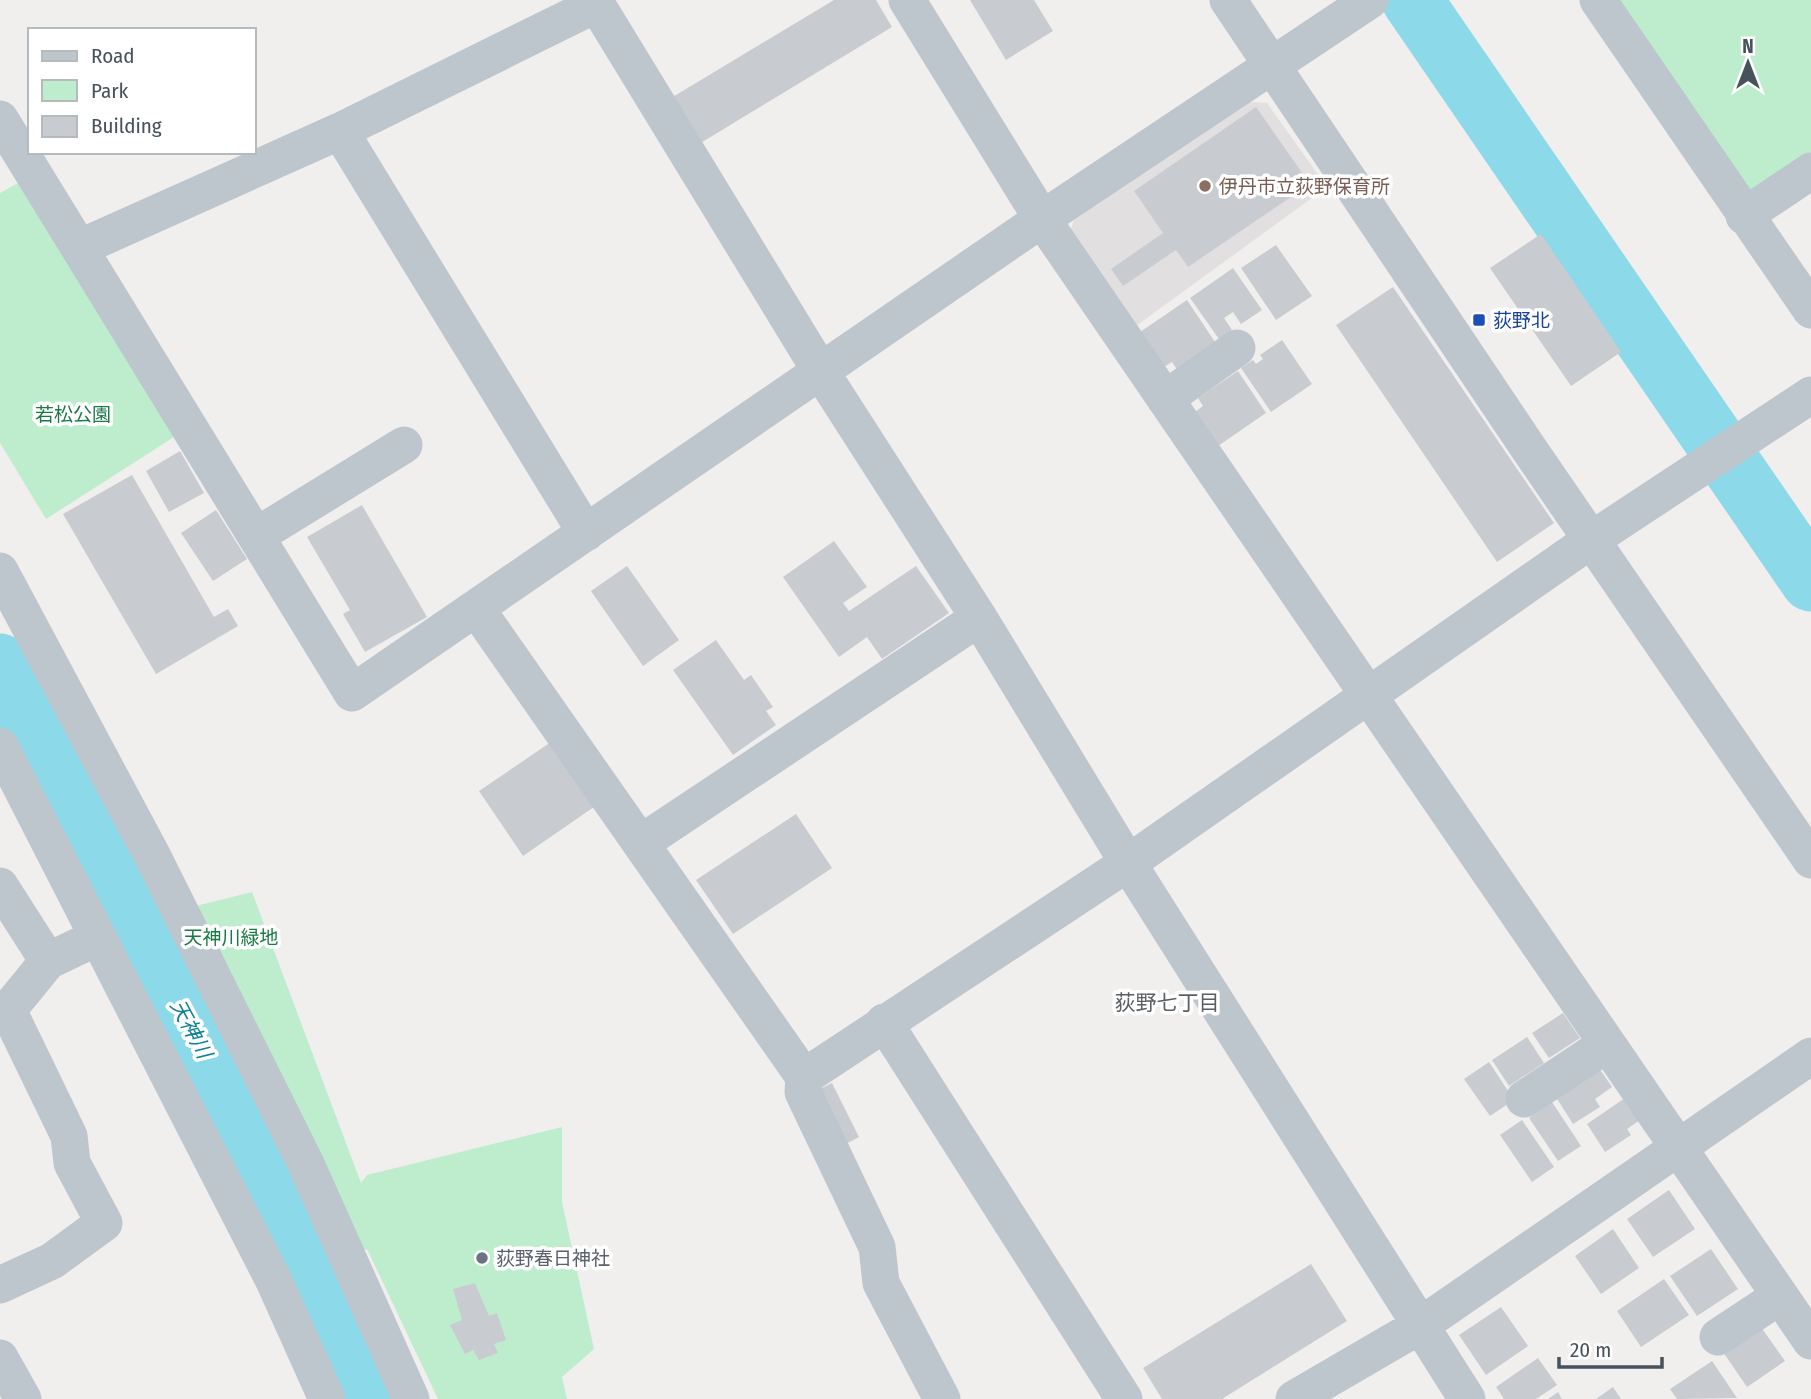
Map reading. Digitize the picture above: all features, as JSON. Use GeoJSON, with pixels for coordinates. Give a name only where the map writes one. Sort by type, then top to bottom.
{"type":"FeatureCollection","features":[{"type":"Feature","properties":{"kind":"street"},"geometry":{"type":"LineString","coordinates":[[907,0],[1042,219],[1811,1341]]}},
{"type":"Feature","properties":{"kind":"street"},"geometry":{"type":"LineString","coordinates":[[1228,0],[1591,540],[1811,860]]}},
{"type":"Feature","properties":{"kind":"street"},"geometry":{"type":"LineString","coordinates":[[5,136],[79,248],[352,693],[1042,219],[1370,0]]}},
{"type":"Feature","properties":{"kind":"street"},"geometry":{"type":"LineString","coordinates":[[1598,0],[1811,310]]}},
{"type":"Feature","properties":{"kind":"street"},"geometry":{"type":"LineString","coordinates":[[79,248],[340,131],[596,2],[821,372],[979,618],[1128,863],[1467,1399]]}},
{"type":"Feature","properties":{"kind":"street"},"geometry":{"type":"LineString","coordinates":[[340,131],[586,533]]}},
{"type":"Feature","properties":{"kind":"street"},"geometry":{"type":"LineString","coordinates":[[1744,216],[1811,171]]}},
{"type":"Feature","properties":{"kind":"street"},"geometry":{"type":"LineString","coordinates":[[1165,399],[1237,348]]}},
{"type":"Feature","properties":{"kind":"street"},"geometry":{"type":"LineString","coordinates":[[804,1077],[1128,863],[1371,697],[1591,540],[1811,395]]}},
{"type":"Feature","properties":{"kind":"street"},"geometry":{"type":"LineString","coordinates":[[256,536],[404,445]]}},
{"type":"Feature","properties":{"kind":"street"},"geometry":{"type":"LineString","coordinates":[[0,571],[153,857],[282,1116],[411,1399]]}},
{"type":"Feature","properties":{"kind":"street"},"geometry":{"type":"LineString","coordinates":[[476,608],[804,1077],[803,1092],[877,1247],[881,1283],[942,1399]]}},
{"type":"Feature","properties":{"kind":"street"},"geometry":{"type":"LineString","coordinates":[[641,843],[979,618]]}},
{"type":"Feature","properties":{"kind":"street"},"geometry":{"type":"LineString","coordinates":[[0,746],[274,1282],[327,1399]]}},
{"type":"Feature","properties":{"kind":"street"},"geometry":{"type":"LineString","coordinates":[[0,886],[48,961]]}},
{"type":"Feature","properties":{"kind":"street"},"geometry":{"type":"LineString","coordinates":[[0,1284],[52,1261],[104,1223],[72,1163],[69,1136],[4,1012],[48,961],[98,937]]}},
{"type":"Feature","properties":{"kind":"street"},"geometry":{"type":"LineString","coordinates":[[884,1023],[1124,1399]]}},
{"type":"Feature","properties":{"kind":"street"},"geometry":{"type":"LineString","coordinates":[[1524,1098],[1607,1044]]}},
{"type":"Feature","properties":{"kind":"street"},"geometry":{"type":"LineString","coordinates":[[1294,1399],[1421,1325],[1811,1056]]}},
{"type":"Feature","properties":{"kind":"street"},"geometry":{"type":"LineString","coordinates":[[1718,1337],[1780,1296]]}},
{"type":"Feature","properties":{"kind":"street"},"geometry":{"type":"LineString","coordinates":[[0,1359],[23,1399]]}},
{"type":"Feature","properties":{"kind":"shaded area"},"geometry":{"type":"Polygon","coordinates":[[[1248,102],[1267,103],[1327,187],[1129,331],[1067,240],[1074,220],[1248,102]]]}},
{"type":"Feature","properties":{"kind":"green space"},"geometry":{"type":"Polygon","coordinates":[[[1609,0],[1811,0],[1811,161],[1750,200],[1609,0]]]}},
{"type":"Feature","properties":{"kind":"green space","name":"若松公園"},"geometry":{"type":"Polygon","coordinates":[[[18,183],[174,437],[46,519],[0,443],[0,193],[18,183]]]}},
{"type":"Feature","properties":{"kind":"green space","name":"荻野春日神社"},"geometry":{"type":"Polygon","coordinates":[[[252,892],[361,1183],[367,1175],[562,1127],[562,1202],[594,1349],[562,1377],[567,1399],[438,1399],[367,1249],[348,1259],[180,910],[252,892]]]}},
{"type":"Feature","properties":{"kind":"building"},"geometry":{"type":"Polygon","coordinates":[[[834,0],[876,0],[892,27],[699,144],[671,98],[834,0]]]}},
{"type":"Feature","properties":{"kind":"building"},"geometry":{"type":"Polygon","coordinates":[[[970,0],[1034,0],[1053,31],[1006,60],[970,0]]]}},
{"type":"Feature","properties":{"kind":"building"},"geometry":{"type":"Polygon","coordinates":[[[1256,107],[1310,184],[1188,267],[1176,250],[1123,286],[1111,269],[1163,233],[1134,191],[1256,107]]]}},
{"type":"Feature","properties":{"kind":"building"},"geometry":{"type":"Polygon","coordinates":[[[1541,234],[1621,352],[1571,386],[1490,268],[1541,234]]]}},
{"type":"Feature","properties":{"kind":"building"},"geometry":{"type":"Polygon","coordinates":[[[1276,245],[1312,296],[1276,320],[1241,268],[1276,245]]]}},
{"type":"Feature","properties":{"kind":"building"},"geometry":{"type":"Polygon","coordinates":[[[1233,268],[1262,310],[1241,324],[1233,312],[1224,318],[1232,330],[1219,339],[1190,298],[1233,268]]]}},
{"type":"Feature","properties":{"kind":"building"},"geometry":{"type":"Polygon","coordinates":[[[1393,287],[1554,523],[1497,562],[1336,325],[1393,287]]]}},
{"type":"Feature","properties":{"kind":"building"},"geometry":{"type":"Polygon","coordinates":[[[1187,300],[1217,345],[1178,371],[1172,362],[1164,367],[1140,332],[1187,300]]]}},
{"type":"Feature","properties":{"kind":"building"},"geometry":{"type":"Polygon","coordinates":[[[1282,340],[1312,384],[1271,412],[1241,368],[1253,360],[1256,364],[1263,359],[1260,355],[1282,340]]]}},
{"type":"Feature","properties":{"kind":"building"},"geometry":{"type":"Polygon","coordinates":[[[1238,371],[1266,413],[1218,446],[1195,412],[1203,406],[1198,398],[1238,371]]]}},
{"type":"Feature","properties":{"kind":"building"},"geometry":{"type":"Polygon","coordinates":[[[180,451],[204,493],[169,512],[146,471],[180,451]]]}},
{"type":"Feature","properties":{"kind":"building"},"geometry":{"type":"Polygon","coordinates":[[[132,475],[214,617],[228,609],[238,626],[156,674],[63,514],[132,475]]]}},
{"type":"Feature","properties":{"kind":"building"},"geometry":{"type":"Polygon","coordinates":[[[362,505],[427,617],[365,652],[343,614],[350,610],[307,537],[362,505]]]}},
{"type":"Feature","properties":{"kind":"building"},"geometry":{"type":"Polygon","coordinates":[[[216,510],[247,559],[213,581],[181,533],[216,510]]]}},
{"type":"Feature","properties":{"kind":"building"},"geometry":{"type":"Polygon","coordinates":[[[834,541],[867,587],[843,603],[849,611],[916,566],[949,613],[882,659],[867,637],[839,657],[783,577],[834,541]]]}},
{"type":"Feature","properties":{"kind":"building"},"geometry":{"type":"Polygon","coordinates":[[[627,566],[679,640],[643,666],[591,591],[627,566]]]}},
{"type":"Feature","properties":{"kind":"building"},"geometry":{"type":"Polygon","coordinates":[[[716,640],[744,680],[751,675],[773,707],[766,711],[776,725],[733,755],[673,670],[716,640]]]}},
{"type":"Feature","properties":{"kind":"building"},"geometry":{"type":"Polygon","coordinates":[[[551,742],[594,807],[523,856],[479,791],[551,742]]]}},
{"type":"Feature","properties":{"kind":"building"},"geometry":{"type":"Polygon","coordinates":[[[796,814],[832,868],[733,934],[696,880],[796,814]]]}},
{"type":"Feature","properties":{"kind":"building"},"geometry":{"type":"Polygon","coordinates":[[[1563,1013],[1580,1038],[1549,1058],[1532,1033],[1563,1013]]]}},
{"type":"Feature","properties":{"kind":"building"},"geometry":{"type":"Polygon","coordinates":[[[1527,1037],[1544,1063],[1509,1086],[1492,1060],[1527,1037]]]}},
{"type":"Feature","properties":{"kind":"building"},"geometry":{"type":"Polygon","coordinates":[[[1489,1062],[1514,1100],[1490,1116],[1464,1079],[1489,1062]]]}},
{"type":"Feature","properties":{"kind":"building"},"geometry":{"type":"Polygon","coordinates":[[[1597,1065],[1612,1087],[1595,1099],[1600,1107],[1573,1124],[1554,1094],[1597,1065]]]}},
{"type":"Feature","properties":{"kind":"building"},"geometry":{"type":"Polygon","coordinates":[[[832,1083],[859,1137],[842,1146],[814,1092],[832,1083]]]}},
{"type":"Feature","properties":{"kind":"building"},"geometry":{"type":"Polygon","coordinates":[[[1625,1098],[1640,1120],[1627,1129],[1631,1135],[1605,1152],[1587,1124],[1625,1098]]]}},
{"type":"Feature","properties":{"kind":"building"},"geometry":{"type":"Polygon","coordinates":[[[1552,1102],[1581,1146],[1558,1161],[1529,1118],[1552,1102]]]}},
{"type":"Feature","properties":{"kind":"building"},"geometry":{"type":"Polygon","coordinates":[[[1522,1120],[1554,1167],[1532,1182],[1500,1135],[1522,1120]]]}},
{"type":"Feature","properties":{"kind":"building"},"geometry":{"type":"Polygon","coordinates":[[[1669,1190],[1695,1229],[1653,1257],[1627,1219],[1669,1190]]]}},
{"type":"Feature","properties":{"kind":"building"},"geometry":{"type":"Polygon","coordinates":[[[1613,1229],[1639,1268],[1601,1294],[1575,1256],[1613,1229]]]}},
{"type":"Feature","properties":{"kind":"building"},"geometry":{"type":"Polygon","coordinates":[[[1711,1249],[1738,1289],[1697,1316],[1670,1276],[1711,1249]]]}},
{"type":"Feature","properties":{"kind":"building"},"geometry":{"type":"Polygon","coordinates":[[[1311,1264],[1347,1321],[1222,1399],[1162,1399],[1143,1368],[1311,1264]]]}},
{"type":"Feature","properties":{"kind":"building"},"geometry":{"type":"Polygon","coordinates":[[[1664,1279],[1689,1315],[1641,1347],[1617,1311],[1664,1279]]]}},
{"type":"Feature","properties":{"kind":"building","name":"荻野春日神社"},"geometry":{"type":"Polygon","coordinates":[[[475,1283],[489,1316],[497,1313],[506,1340],[494,1344],[498,1353],[479,1360],[473,1350],[465,1354],[450,1325],[462,1320],[453,1289],[475,1283]]]}},
{"type":"Feature","properties":{"kind":"building"},"geometry":{"type":"Polygon","coordinates":[[[1501,1307],[1528,1346],[1486,1375],[1459,1335],[1501,1307]]]}},
{"type":"Feature","properties":{"kind":"building"},"geometry":{"type":"Polygon","coordinates":[[[1761,1327],[1785,1361],[1747,1387],[1723,1352],[1761,1327]]]}},
{"type":"Feature","properties":{"kind":"building"},"geometry":{"type":"Polygon","coordinates":[[[1538,1358],[1557,1385],[1536,1399],[1504,1399],[1496,1387],[1538,1358]]]}},
{"type":"Feature","properties":{"kind":"building"},"geometry":{"type":"Polygon","coordinates":[[[1712,1361],[1737,1398],[1677,1399],[1670,1389],[1712,1361]]]}},
{"type":"Feature","properties":{"kind":"building"},"geometry":{"type":"Polygon","coordinates":[[[1613,1387],[1621,1399],[1596,1399],[1613,1387]]]}},
{"type":"Feature","properties":{"kind":"building"},"geometry":{"type":"Polygon","coordinates":[[[1558,1392],[1562,1399],[1548,1399],[1558,1392]]]}},
{"type":"Feature","properties":{"kind":"waterway"},"geometry":{"type":"LineString","coordinates":[[1412,0],[1811,581]]}},
{"type":"Feature","properties":{"kind":"waterway","name":"天神川"},"geometry":{"type":"LineString","coordinates":[[0,664],[269,1178],[372,1399]]}},
{"type":"Feature","properties":{"kind":"place","name":"伊丹市立荻野保育所"},"geometry":{"type":"Point","coordinates":[1205,186]}},
{"type":"Feature","properties":{"kind":"place","name":"荻野北"},"geometry":{"type":"Point","coordinates":[1479,320]}},
{"type":"Feature","properties":{"kind":"place","name":"荻野春日神社"},"geometry":{"type":"Point","coordinates":[482,1258]}},
{"type":"Feature","properties":{"kind":"district","name":"荻野七丁目"},"geometry":{"type":"Point","coordinates":[1167,1003]}},
{"type":"Feature","properties":{"kind":"park label","name":"天神川緑地"},"geometry":{"type":"Point","coordinates":[231,937]}}]}
